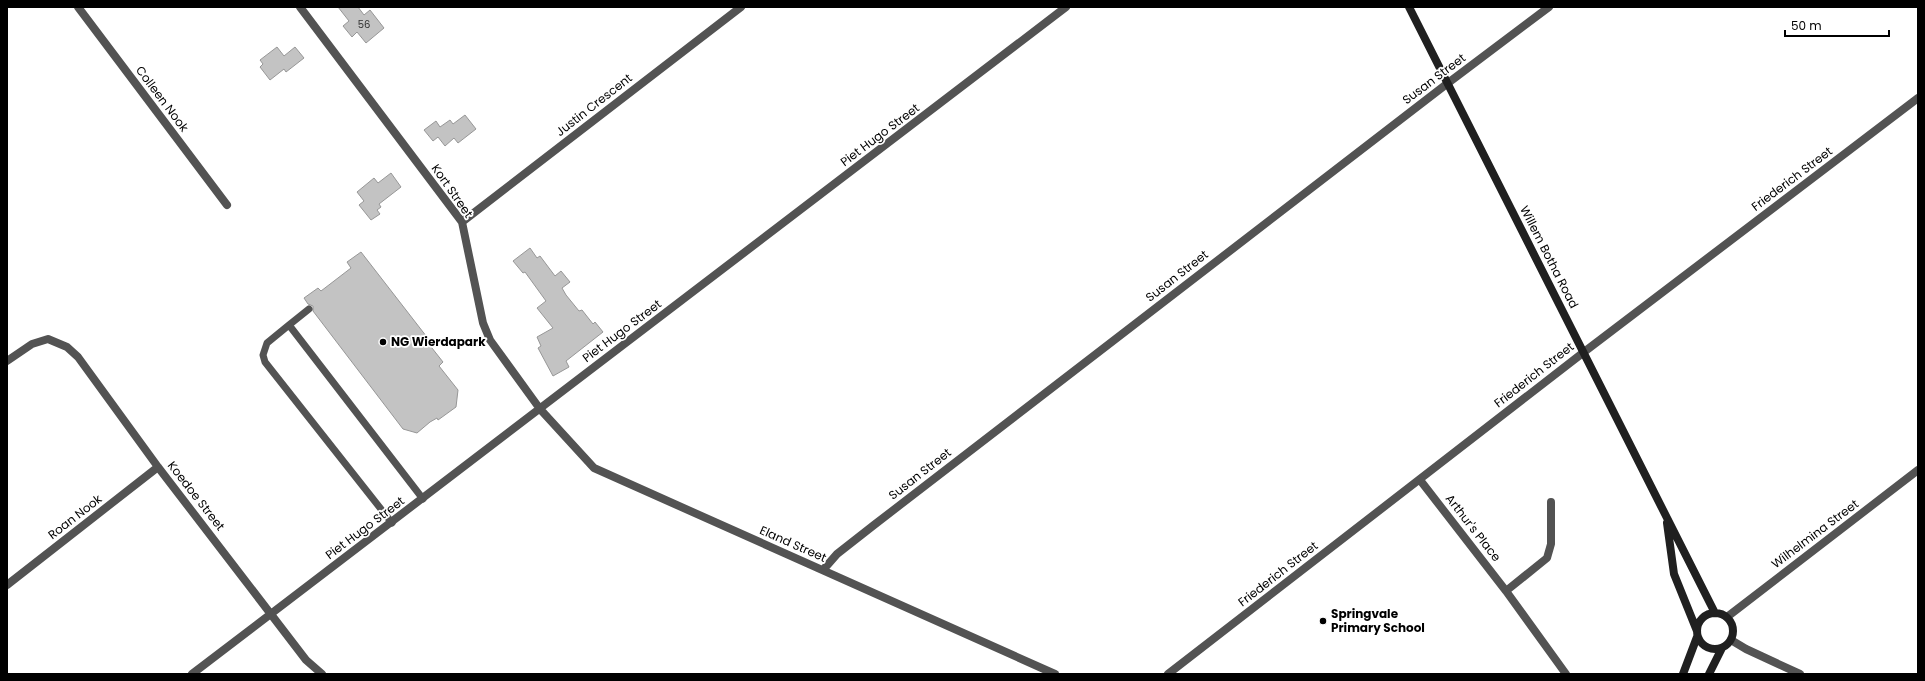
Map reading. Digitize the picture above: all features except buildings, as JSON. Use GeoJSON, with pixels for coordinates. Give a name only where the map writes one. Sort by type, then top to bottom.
{"type":"FeatureCollection","features":[{"type":"Feature","properties":{"kind":"street","name":"Colleen Nook"},"geometry":{"type":"LineString","coordinates":[[78,7],[227,205]]}},
{"type":"Feature","properties":{"kind":"street","name":"Kort Street"},"geometry":{"type":"LineString","coordinates":[[300,7],[462,222],[486,332],[490,340],[540,409]]}},
{"type":"Feature","properties":{"kind":"street","name":"Justin Crescent"},"geometry":{"type":"LineString","coordinates":[[462,222],[730,10],[741,7]]}},
{"type":"Feature","properties":{"kind":"street","name":"Piet Hugo Street"},"geometry":{"type":"LineString","coordinates":[[192,674],[1066,7]]}},
{"type":"Feature","properties":{"kind":"street","name":"Willem Botha Road"},"geometry":{"type":"LineString","coordinates":[[1409,7],[1584,352],[1666,519],[1715,613]]}},
{"type":"Feature","properties":{"kind":"street","name":"Susan Street"},"geometry":{"type":"LineString","coordinates":[[822,570],[838,554],[874,525],[1448,83],[1550,7]]}},
{"type":"Feature","properties":{"kind":"street","name":"Friederich Street"},"geometry":{"type":"LineString","coordinates":[[1168,674],[1584,352],[1918,98]]}},
{"type":"Feature","properties":{"kind":"street","name":"Koedoe Street"},"geometry":{"type":"LineString","coordinates":[[7,361],[32,344],[48,339],[67,347],[78,356],[158,467],[306,660],[322,674]]}},
{"type":"Feature","properties":{"kind":"street","name":"Eland Street"},"geometry":{"type":"LineString","coordinates":[[540,409],[589,464],[599,471],[1055,674]]}},
{"type":"Feature","properties":{"kind":"street","name":"Roan Nook"},"geometry":{"type":"LineString","coordinates":[[7,585],[158,467]]}},
{"type":"Feature","properties":{"kind":"street","name":"Wilhelmina Street"},"geometry":{"type":"LineString","coordinates":[[1727,617],[1918,470]]}},
{"type":"Feature","properties":{"kind":"street","name":"Arthur's Place"},"geometry":{"type":"LineString","coordinates":[[1420,480],[1506,591],[1566,674]]}},
{"type":"Feature","properties":{"kind":"street"},"geometry":{"type":"LineString","coordinates":[[1506,591],[1544,562],[1547,558],[1551,544],[1551,502]]}},
{"type":"Feature","properties":{"kind":"street","name":"Willem Botha Road"},"geometry":{"type":"LineString","coordinates":[[1666,519],[1674,574],[1697,634]]}},
{"type":"Feature","properties":{"kind":"street"},"geometry":{"type":"LineString","coordinates":[[1682,674],[1697,634],[1698,624],[1702,618],[1708,614],[1715,613],[1727,617],[1733,630],[1731,640],[1722,648],[1709,674]]}},
{"type":"Feature","properties":{"kind":"street"},"geometry":{"type":"LineString","coordinates":[[1697,634],[1700,642],[1707,648],[1717,650],[1722,648]]}},
{"type":"Feature","properties":{"kind":"street"},"geometry":{"type":"LineString","coordinates":[[1731,640],[1746,649],[1800,674]]}},
{"type":"Feature","properties":{"kind":"lane"},"geometry":{"type":"LineString","coordinates":[[309,309],[266,343],[262,355],[265,362],[392,522]]}},
{"type":"Feature","properties":{"kind":"lane"},"geometry":{"type":"LineString","coordinates":[[289,325],[423,499]]}},
{"type":"Feature","properties":{"kind":"place","name":"NG Wierdapark"},"geometry":{"type":"Point","coordinates":[383,342]}},
{"type":"Feature","properties":{"kind":"place","name":"Springvale Primary School"},"geometry":{"type":"Point","coordinates":[1323,621]}}]}
